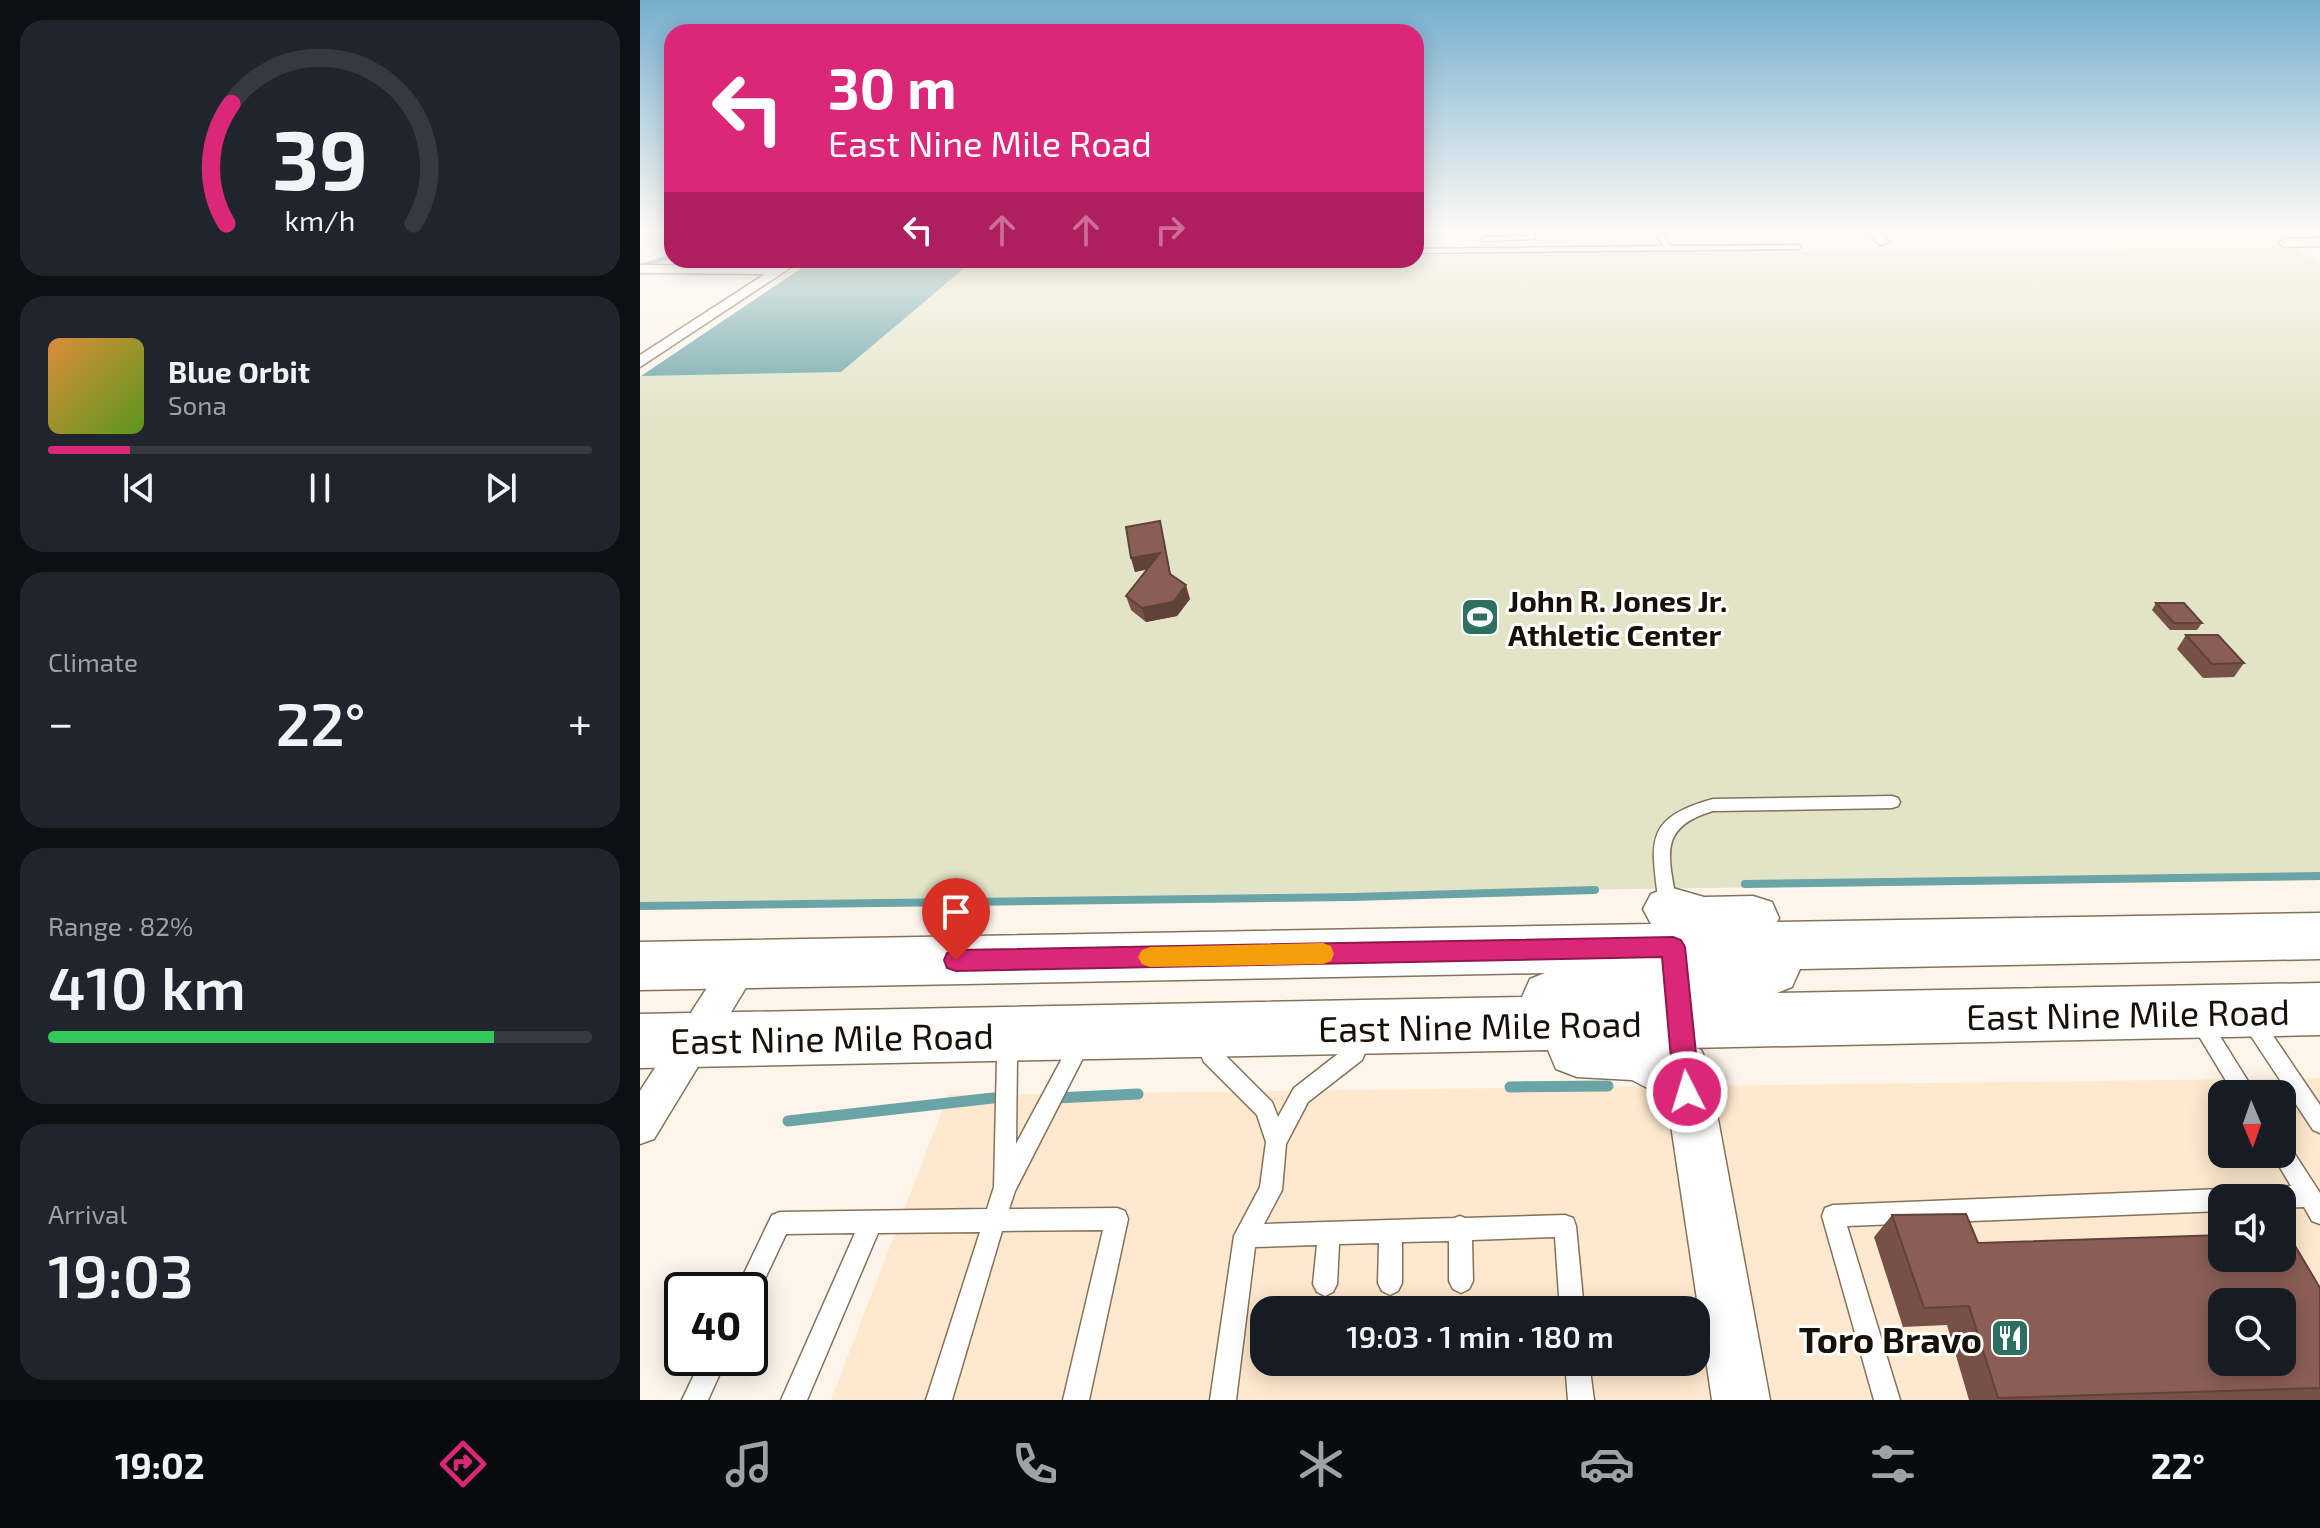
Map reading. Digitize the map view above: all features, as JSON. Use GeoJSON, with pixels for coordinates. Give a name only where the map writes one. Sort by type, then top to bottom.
{"type":"FeatureCollection","features":[{"type":"Feature","properties":{"kind":"main road"},"geometry":{"type":"LineString","coordinates":[[990,1046],[1062,1006],[1588,996],[1629,990],[1660,970],[1671,928]]}},
{"type":"Feature","properties":{"kind":"main road"},"geometry":{"type":"LineString","coordinates":[[640,966],[741,965],[1671,928],[2199,938],[2320,936]]}},
{"type":"Feature","properties":{"kind":"main road"},"geometry":{"type":"LineString","coordinates":[[1681,1021],[1689,997],[1706,979],[1727,972],[2320,959]]}},
{"type":"Feature","properties":{"kind":"main road","name":"East Nine Mile Road"},"geometry":{"type":"LineString","coordinates":[[990,1046],[1681,1021],[2320,1009]]}},
{"type":"Feature","properties":{"kind":"main road"},"geometry":{"type":"LineString","coordinates":[[663,1052],[990,1046],[1073,1058],[1598,1049],[1640,1052],[1686,1079]]}},
{"type":"Feature","properties":{"kind":"street"},"geometry":{"type":"LineString","coordinates":[[640,362],[744,293]]}},
{"type":"Feature","properties":{"kind":"street"},"geometry":{"type":"LineString","coordinates":[[1671,928],[1686,1079],[1741,1400]]}},
{"type":"Feature","properties":{"kind":"street"},"geometry":{"type":"LineString","coordinates":[[640,1125],[663,1052],[741,965]]}},
{"type":"Feature","properties":{"kind":"lane"},"geometry":{"type":"LineString","coordinates":[[1671,928],[1661,844],[1664,828],[1685,810],[1713,805],[1892,802]]}},
{"type":"Feature","properties":{"kind":"lane"},"geometry":{"type":"LineString","coordinates":[[2220,1011],[2242,1080]]}},
{"type":"Feature","properties":{"kind":"lane"},"geometry":{"type":"LineString","coordinates":[[2220,1011],[2320,1123]]}},
{"type":"Feature","properties":{"kind":"lane"},"geometry":{"type":"LineString","coordinates":[[990,1046],[1005,1187]]}},
{"type":"Feature","properties":{"kind":"lane"},"geometry":{"type":"LineString","coordinates":[[1223,1400],[1245,1236],[1271,1190],[1276,1142],[1301,1095],[1355,1053]]}},
{"type":"Feature","properties":{"kind":"lane"},"geometry":{"type":"LineString","coordinates":[[1211,1055],[1265,1109],[1276,1142]]}},
{"type":"Feature","properties":{"kind":"lane"},"geometry":{"type":"LineString","coordinates":[[939,1400],[998,1220],[1005,1187],[1073,1058]]}},
{"type":"Feature","properties":{"kind":"lane"},"geometry":{"type":"LineString","coordinates":[[2292,1168],[2315,1204]]}},
{"type":"Feature","properties":{"kind":"lane"},"geometry":{"type":"LineString","coordinates":[[1887,1400],[1833,1216],[2208,1201]]}},
{"type":"Feature","properties":{"kind":"lane"},"geometry":{"type":"LineString","coordinates":[[757,1272],[780,1223],[1117,1219],[1076,1400]]}},
{"type":"Feature","properties":{"kind":"lane"},"geometry":{"type":"LineString","coordinates":[[794,1400],[871,1222]]}},
{"type":"Feature","properties":{"kind":"lane"},"geometry":{"type":"LineString","coordinates":[[1245,1236],[1565,1226],[1571,1296]]}},
{"type":"Feature","properties":{"kind":"lane"},"geometry":{"type":"LineString","coordinates":[[1460,1227],[1461,1281]]}},
{"type":"Feature","properties":{"kind":"lane"},"geometry":{"type":"LineString","coordinates":[[1390,1283],[1391,1230]]}},
{"type":"Feature","properties":{"kind":"lane"},"geometry":{"type":"LineString","coordinates":[[1325,1284],[1329,1233]]}},
{"type":"Feature","properties":{"kind":"lane"},"geometry":{"type":"LineString","coordinates":[[695,1400],[706,1376]]}},
{"type":"Feature","properties":{"kind":"lane"},"geometry":{"type":"LineString","coordinates":[[1578,1376],[1581,1400]]}},
{"type":"Feature","properties":{"kind":"shaded area"},"geometry":{"type":"Polygon","coordinates":[[[2320,1078],[2320,1400],[1764,1400],[1705,1086],[2320,1078]]]}},
{"type":"Feature","properties":{"kind":"shaded area"},"geometry":{"type":"Polygon","coordinates":[[[1669,1086],[1702,1296],[1250,1296],[1250,1376],[1710,1376],[1710,1343],[1719,1400],[831,1400],[948,1095],[1669,1086]]]}},
{"type":"Feature","properties":{"kind":"green space","name":"John R. Jones Jr. Athletic Center"},"geometry":{"type":"Polygon","coordinates":[[[764,293],[2320,293],[2320,880],[640,902],[640,377],[764,293]]]}},
{"type":"Feature","properties":{"kind":"water"},"geometry":{"type":"Polygon","coordinates":[[[764,293],[934,293],[841,372],[641,376],[764,293]]]}},
{"type":"Feature","properties":{"kind":"building"},"geometry":{"type":"Polygon","coordinates":[[[1160,521],[1170,574],[1186,585],[1173,602],[1142,608],[1126,596],[1160,553],[1131,558],[1126,527],[1160,521]]]}},
{"type":"Feature","properties":{"kind":"building"},"geometry":{"type":"Polygon","coordinates":[[[2156,603],[2184,603],[2202,623],[2174,623],[2156,603]]]}},
{"type":"Feature","properties":{"kind":"building"},"geometry":{"type":"Polygon","coordinates":[[[2186,635],[2218,635],[2244,663],[2212,664],[2186,635]]]}},
{"type":"Feature","properties":{"kind":"building"},"geometry":{"type":"Polygon","coordinates":[[[1966,1214],[1978,1243],[2208,1235],[2208,1272],[2296,1272],[2296,1247],[2320,1288],[2320,1388],[1998,1398],[1969,1306],[1924,1308],[1892,1215],[1966,1214]]]}},
{"type":"Feature","properties":{"kind":"waterway"},"geometry":{"type":"LineString","coordinates":[[1745,884],[2320,876]]}},
{"type":"Feature","properties":{"kind":"waterway"},"geometry":{"type":"LineString","coordinates":[[640,906],[1352,897],[1595,890]]}},
{"type":"Feature","properties":{"kind":"waterway"},"geometry":{"type":"LineString","coordinates":[[1510,1087],[1608,1086]]}},
{"type":"Feature","properties":{"kind":"waterway"},"geometry":{"type":"LineString","coordinates":[[1056,1098],[1138,1094]]}},
{"type":"Feature","properties":{"kind":"waterway"},"geometry":{"type":"LineString","coordinates":[[788,1121],[993,1098]]}},
{"type":"Feature","properties":{"kind":"slow traffic"},"geometry":{"type":"LineString","coordinates":[[1150,957],[1323,954]]}},
{"type":"Feature","properties":{"kind":"place","name":"John R. Jones Jr. Athletic Center"},"geometry":{"type":"Point","coordinates":[1480,617]}},
{"type":"Feature","properties":{"kind":"place","name":"Toro Bravo"},"geometry":{"type":"Point","coordinates":[2010,1338]}},
{"type":"Feature","properties":{"kind":"route"},"geometry":{"type":"LineString","coordinates":[[956,960],[1673,947],[1687,1092]]}}]}
